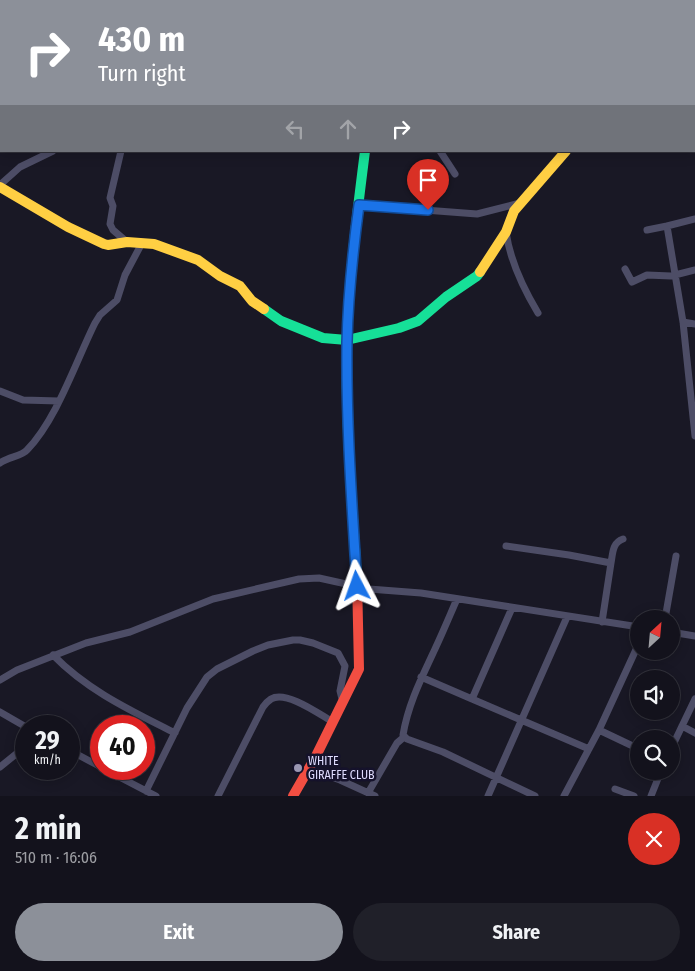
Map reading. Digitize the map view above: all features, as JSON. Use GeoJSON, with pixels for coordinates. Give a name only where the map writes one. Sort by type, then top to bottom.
{"type":"FeatureCollection","features":[{"type":"Feature","properties":{"kind":"street"},"geometry":{"type":"LineString","coordinates":[[51,152],[20,167],[0,186],[68,227],[83,232],[104,244],[127,242],[154,244],[198,260],[220,276],[240,286],[252,301],[281,321],[323,338],[347,340],[400,328],[418,321],[446,297],[478,276],[506,232],[510,218],[520,203],[565,152]]}},
{"type":"Feature","properties":{"kind":"street"},"geometry":{"type":"LineString","coordinates":[[121,152],[110,198],[113,206],[110,224],[113,230],[127,242]]}},
{"type":"Feature","properties":{"kind":"street"},"geometry":{"type":"LineString","coordinates":[[293,796],[309,769],[359,669],[357,586],[350,472],[347,340],[352,258],[366,152]]}},
{"type":"Feature","properties":{"kind":"street"},"geometry":{"type":"LineString","coordinates":[[441,152],[455,174]]}},
{"type":"Feature","properties":{"kind":"street"},"geometry":{"type":"LineString","coordinates":[[359,205],[477,214],[520,203]]}},
{"type":"Feature","properties":{"kind":"street"},"geometry":{"type":"LineString","coordinates":[[647,230],[695,219]]}},
{"type":"Feature","properties":{"kind":"street"},"geometry":{"type":"LineString","coordinates":[[667,226],[683,322],[695,436]]}},
{"type":"Feature","properties":{"kind":"street"},"geometry":{"type":"LineString","coordinates":[[506,232],[514,264],[538,312]]}},
{"type":"Feature","properties":{"kind":"street"},"geometry":{"type":"LineString","coordinates":[[0,463],[26,452],[39,435],[59,401],[95,322],[117,300],[125,275],[142,243]]}},
{"type":"Feature","properties":{"kind":"street"},"geometry":{"type":"LineString","coordinates":[[625,268],[632,282],[647,275],[676,275],[695,270]]}},
{"type":"Feature","properties":{"kind":"street"},"geometry":{"type":"LineString","coordinates":[[683,322],[695,324]]}},
{"type":"Feature","properties":{"kind":"street"},"geometry":{"type":"LineString","coordinates":[[0,391],[23,400],[59,401]]}},
{"type":"Feature","properties":{"kind":"street"},"geometry":{"type":"LineString","coordinates":[[602,622],[614,547],[617,541],[623,539]]}},
{"type":"Feature","properties":{"kind":"street"},"geometry":{"type":"LineString","coordinates":[[506,546],[611,563]]}},
{"type":"Feature","properties":{"kind":"street"},"geometry":{"type":"LineString","coordinates":[[667,610],[676,556]]}},
{"type":"Feature","properties":{"kind":"street"},"geometry":{"type":"LineString","coordinates":[[0,680],[17,670],[54,655],[86,643],[130,632],[213,599],[299,579],[318,578],[369,589],[421,593],[630,626]]}},
{"type":"Feature","properties":{"kind":"street"},"geometry":{"type":"LineString","coordinates":[[309,769],[340,780],[371,795],[397,743],[404,737],[408,712],[421,677],[457,599]]}},
{"type":"Feature","properties":{"kind":"street"},"geometry":{"type":"LineString","coordinates":[[472,699],[512,608]]}},
{"type":"Feature","properties":{"kind":"street"},"geometry":{"type":"LineString","coordinates":[[488,796],[567,617]]}},
{"type":"Feature","properties":{"kind":"street"},"geometry":{"type":"LineString","coordinates":[[680,634],[695,636]]}},
{"type":"Feature","properties":{"kind":"street"},"geometry":{"type":"LineString","coordinates":[[146,791],[186,708],[207,677],[254,651],[268,645],[300,640],[340,654],[345,666],[340,691],[343,703]]}},
{"type":"Feature","properties":{"kind":"street"},"geometry":{"type":"LineString","coordinates":[[54,655],[69,672],[90,688],[175,733]]}},
{"type":"Feature","properties":{"kind":"street"},"geometry":{"type":"LineString","coordinates":[[564,796],[599,730],[631,660]]}},
{"type":"Feature","properties":{"kind":"street"},"geometry":{"type":"LineString","coordinates":[[421,677],[589,749]]}},
{"type":"Feature","properties":{"kind":"street"},"geometry":{"type":"LineString","coordinates":[[218,796],[262,707],[269,700],[276,697],[288,697],[333,722]]}},
{"type":"Feature","properties":{"kind":"street"},"geometry":{"type":"LineString","coordinates":[[680,730],[695,699]]}},
{"type":"Feature","properties":{"kind":"street"},"geometry":{"type":"LineString","coordinates":[[0,712],[15,721]]}},
{"type":"Feature","properties":{"kind":"street"},"geometry":{"type":"LineString","coordinates":[[682,726],[695,733]]}},
{"type":"Feature","properties":{"kind":"street"},"geometry":{"type":"LineString","coordinates":[[599,730],[630,745]]}},
{"type":"Feature","properties":{"kind":"street"},"geometry":{"type":"LineString","coordinates":[[404,737],[443,752],[535,796]]}},
{"type":"Feature","properties":{"kind":"street"},"geometry":{"type":"LineString","coordinates":[[0,767],[15,755]]}},
{"type":"Feature","properties":{"kind":"street"},"geometry":{"type":"LineString","coordinates":[[125,780],[156,796]]}},
{"type":"Feature","properties":{"kind":"street"},"geometry":{"type":"LineString","coordinates":[[651,796],[657,780]]}},
{"type":"Feature","properties":{"kind":"street"},"geometry":{"type":"LineString","coordinates":[[615,789],[634,796]]}},
{"type":"Feature","properties":{"kind":"traffic: fast"},"geometry":{"type":"LineString","coordinates":[[357,578],[348,429],[347,340],[351,269],[365,152]]}},
{"type":"Feature","properties":{"kind":"traffic: fast"},"geometry":{"type":"LineString","coordinates":[[264,309],[281,321],[323,338],[347,340],[399,328],[418,321],[480,272]]}},
{"type":"Feature","properties":{"kind":"traffic: slow"},"geometry":{"type":"LineString","coordinates":[[480,272],[506,232],[514,211],[565,152]]}},
{"type":"Feature","properties":{"kind":"traffic: slow"},"geometry":{"type":"LineString","coordinates":[[0,187],[68,227],[104,244],[127,242],[154,244],[198,260],[220,276],[240,286],[252,301],[264,309]]}},
{"type":"Feature","properties":{"kind":"traffic: jam"},"geometry":{"type":"LineString","coordinates":[[293,796],[316,756],[359,669],[357,578]]}},
{"type":"Feature","properties":{"kind":"place","name":"WHITE GIRAFFE CLUB"},"geometry":{"type":"Point","coordinates":[298,768]}},
{"type":"Feature","properties":{"kind":"route"},"geometry":{"type":"LineString","coordinates":[[357,586],[348,424],[347,340],[352,258],[359,205],[428,210]]}}]}
